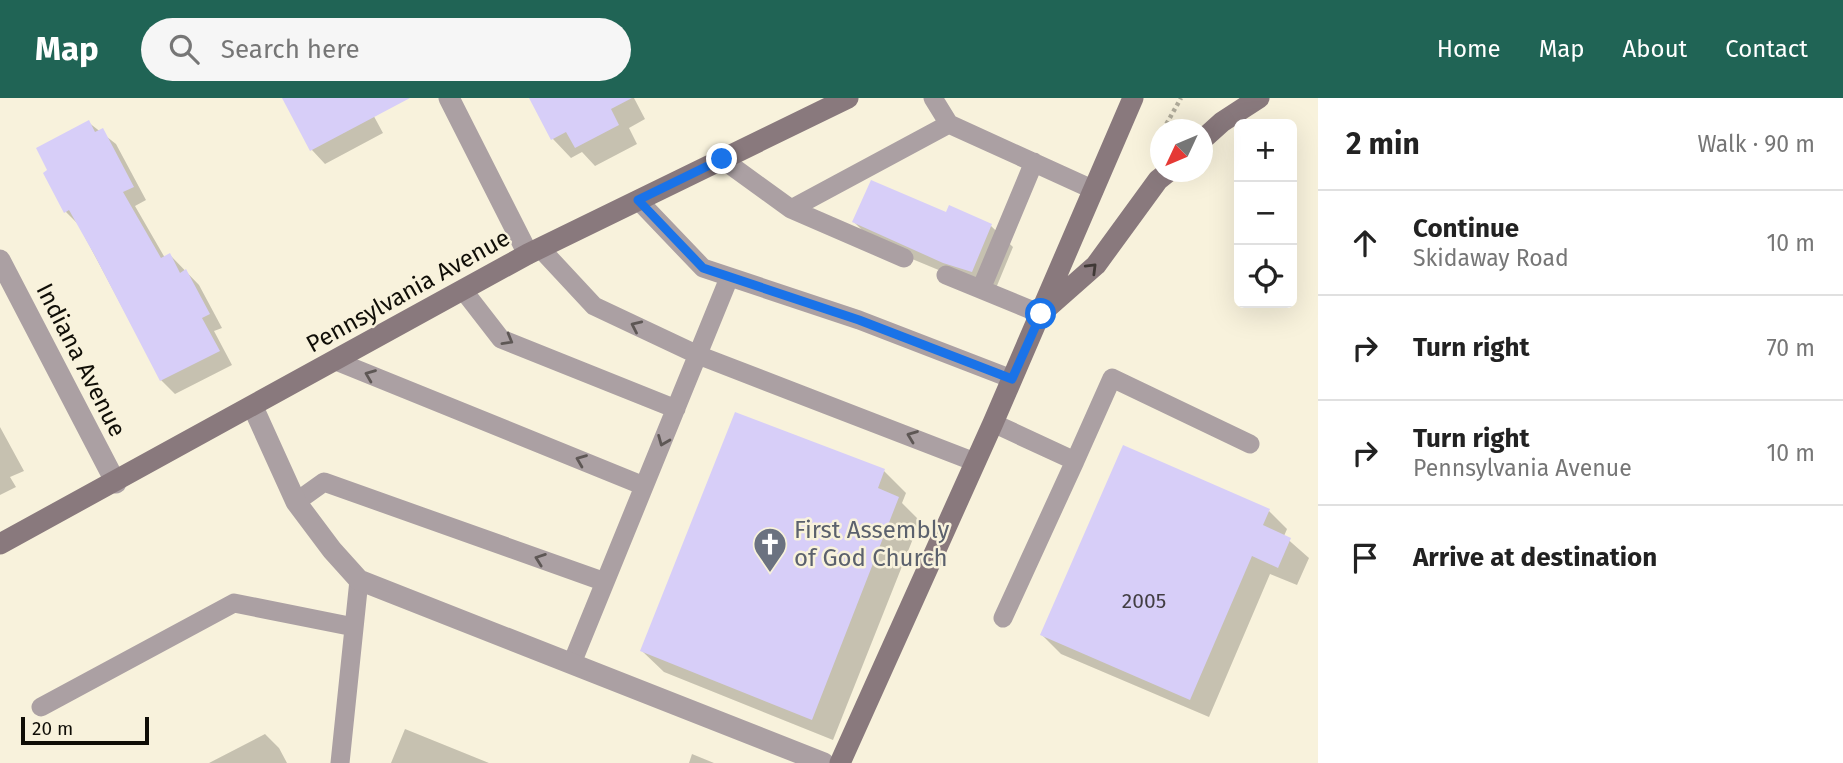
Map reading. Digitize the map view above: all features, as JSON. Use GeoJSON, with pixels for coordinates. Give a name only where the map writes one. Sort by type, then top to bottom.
{"type":"FeatureCollection","features":[{"type":"Feature","properties":{"kind":"main road","name":"Pennsylvania Avenue"},"geometry":{"type":"LineString","coordinates":[[0,544],[116,483],[534,251],[848,98]]}},
{"type":"Feature","properties":{"kind":"main road"},"geometry":{"type":"LineString","coordinates":[[840,763],[993,423],[1133,98]]}},
{"type":"Feature","properties":{"kind":"main road"},"geometry":{"type":"LineString","coordinates":[[1213,131],[1259,98]]}},
{"type":"Feature","properties":{"kind":"main road"},"geometry":{"type":"LineString","coordinates":[[1041,314],[1097,265],[1157,182]]}},
{"type":"Feature","properties":{"kind":"street"},"geometry":{"type":"LineString","coordinates":[[449,98],[534,251]]}},
{"type":"Feature","properties":{"kind":"street","name":"Indiana Avenue"},"geometry":{"type":"LineString","coordinates":[[0,260],[116,483]]}},
{"type":"Feature","properties":{"kind":"street"},"geometry":{"type":"LineString","coordinates":[[253,407],[296,502],[332,550],[359,580],[824,763]]}},
{"type":"Feature","properties":{"kind":"lane"},"geometry":{"type":"LineString","coordinates":[[933,98],[949,124],[1094,190]]}},
{"type":"Feature","properties":{"kind":"lane"},"geometry":{"type":"LineString","coordinates":[[791,209],[949,124]]}},
{"type":"Feature","properties":{"kind":"lane"},"geometry":{"type":"LineString","coordinates":[[722,159],[791,209],[904,258]]}},
{"type":"Feature","properties":{"kind":"lane"},"geometry":{"type":"LineString","coordinates":[[981,289],[1034,162]]}},
{"type":"Feature","properties":{"kind":"lane"},"geometry":{"type":"LineString","coordinates":[[638,200],[703,268],[859,320],[1012,379]]}},
{"type":"Feature","properties":{"kind":"lane"},"geometry":{"type":"LineString","coordinates":[[534,251],[594,306],[698,355],[975,462]]}},
{"type":"Feature","properties":{"kind":"lane"},"geometry":{"type":"LineString","coordinates":[[946,275],[1041,314]]}},
{"type":"Feature","properties":{"kind":"lane"},"geometry":{"type":"LineString","coordinates":[[572,663],[729,278]]}},
{"type":"Feature","properties":{"kind":"lane"},"geometry":{"type":"LineString","coordinates":[[463,290],[501,339],[676,409]]}},
{"type":"Feature","properties":{"kind":"lane"},"geometry":{"type":"LineString","coordinates":[[336,361],[644,486]]}},
{"type":"Feature","properties":{"kind":"lane"},"geometry":{"type":"LineString","coordinates":[[1003,618],[1112,378],[1250,444]]}},
{"type":"Feature","properties":{"kind":"lane"},"geometry":{"type":"LineString","coordinates":[[993,423],[1075,461]]}},
{"type":"Feature","properties":{"kind":"lane"},"geometry":{"type":"LineString","coordinates":[[296,502],[324,482],[605,582]]}},
{"type":"Feature","properties":{"kind":"lane"},"geometry":{"type":"LineString","coordinates":[[340,763],[359,580]]}},
{"type":"Feature","properties":{"kind":"lane"},"geometry":{"type":"LineString","coordinates":[[41,707],[234,603],[354,627]]}},
{"type":"Feature","properties":{"kind":"path"},"geometry":{"type":"LineString","coordinates":[[1169,119],[1181,98]]}},
{"type":"Feature","properties":{"kind":"building"},"geometry":{"type":"Polygon","coordinates":[[[282,98],[410,98],[310,151],[282,98]]]}},
{"type":"Feature","properties":{"kind":"building"},"geometry":{"type":"Polygon","coordinates":[[[529,98],[632,98],[611,109],[619,125],[575,148],[566,132],[551,140],[529,98]]]}},
{"type":"Feature","properties":{"kind":"building"},"geometry":{"type":"Polygon","coordinates":[[[89,120],[95,132],[103,128],[134,187],[123,192],[161,258],[170,253],[180,273],[186,269],[210,314],[202,318],[220,351],[160,381],[69,210],[64,213],[43,173],[47,170],[36,148],[89,120]]]}},
{"type":"Feature","properties":{"kind":"building"},"geometry":{"type":"Polygon","coordinates":[[[871,180],[946,212],[949,205],[992,224],[972,272],[943,263],[852,222],[871,180]]]}},
{"type":"Feature","properties":{"kind":"building","name":"First Assembly of God Church"},"geometry":{"type":"Polygon","coordinates":[[[735,412],[885,469],[878,488],[899,497],[812,720],[640,651],[735,412]]]}},
{"type":"Feature","properties":{"kind":"building"},"geometry":{"type":"Polygon","coordinates":[[[1123,445],[1270,509],[1263,525],[1291,538],[1278,568],[1252,556],[1190,700],[1040,635],[1123,445]]]}},
{"type":"Feature","properties":{"kind":"place","name":"First Assembly of God Church"},"geometry":{"type":"Point","coordinates":[770,574]}},
{"type":"Feature","properties":{"kind":"route"},"geometry":{"type":"LineString","coordinates":[[722,159],[638,200],[703,268],[859,320],[1012,379],[1041,314]]}}]}
